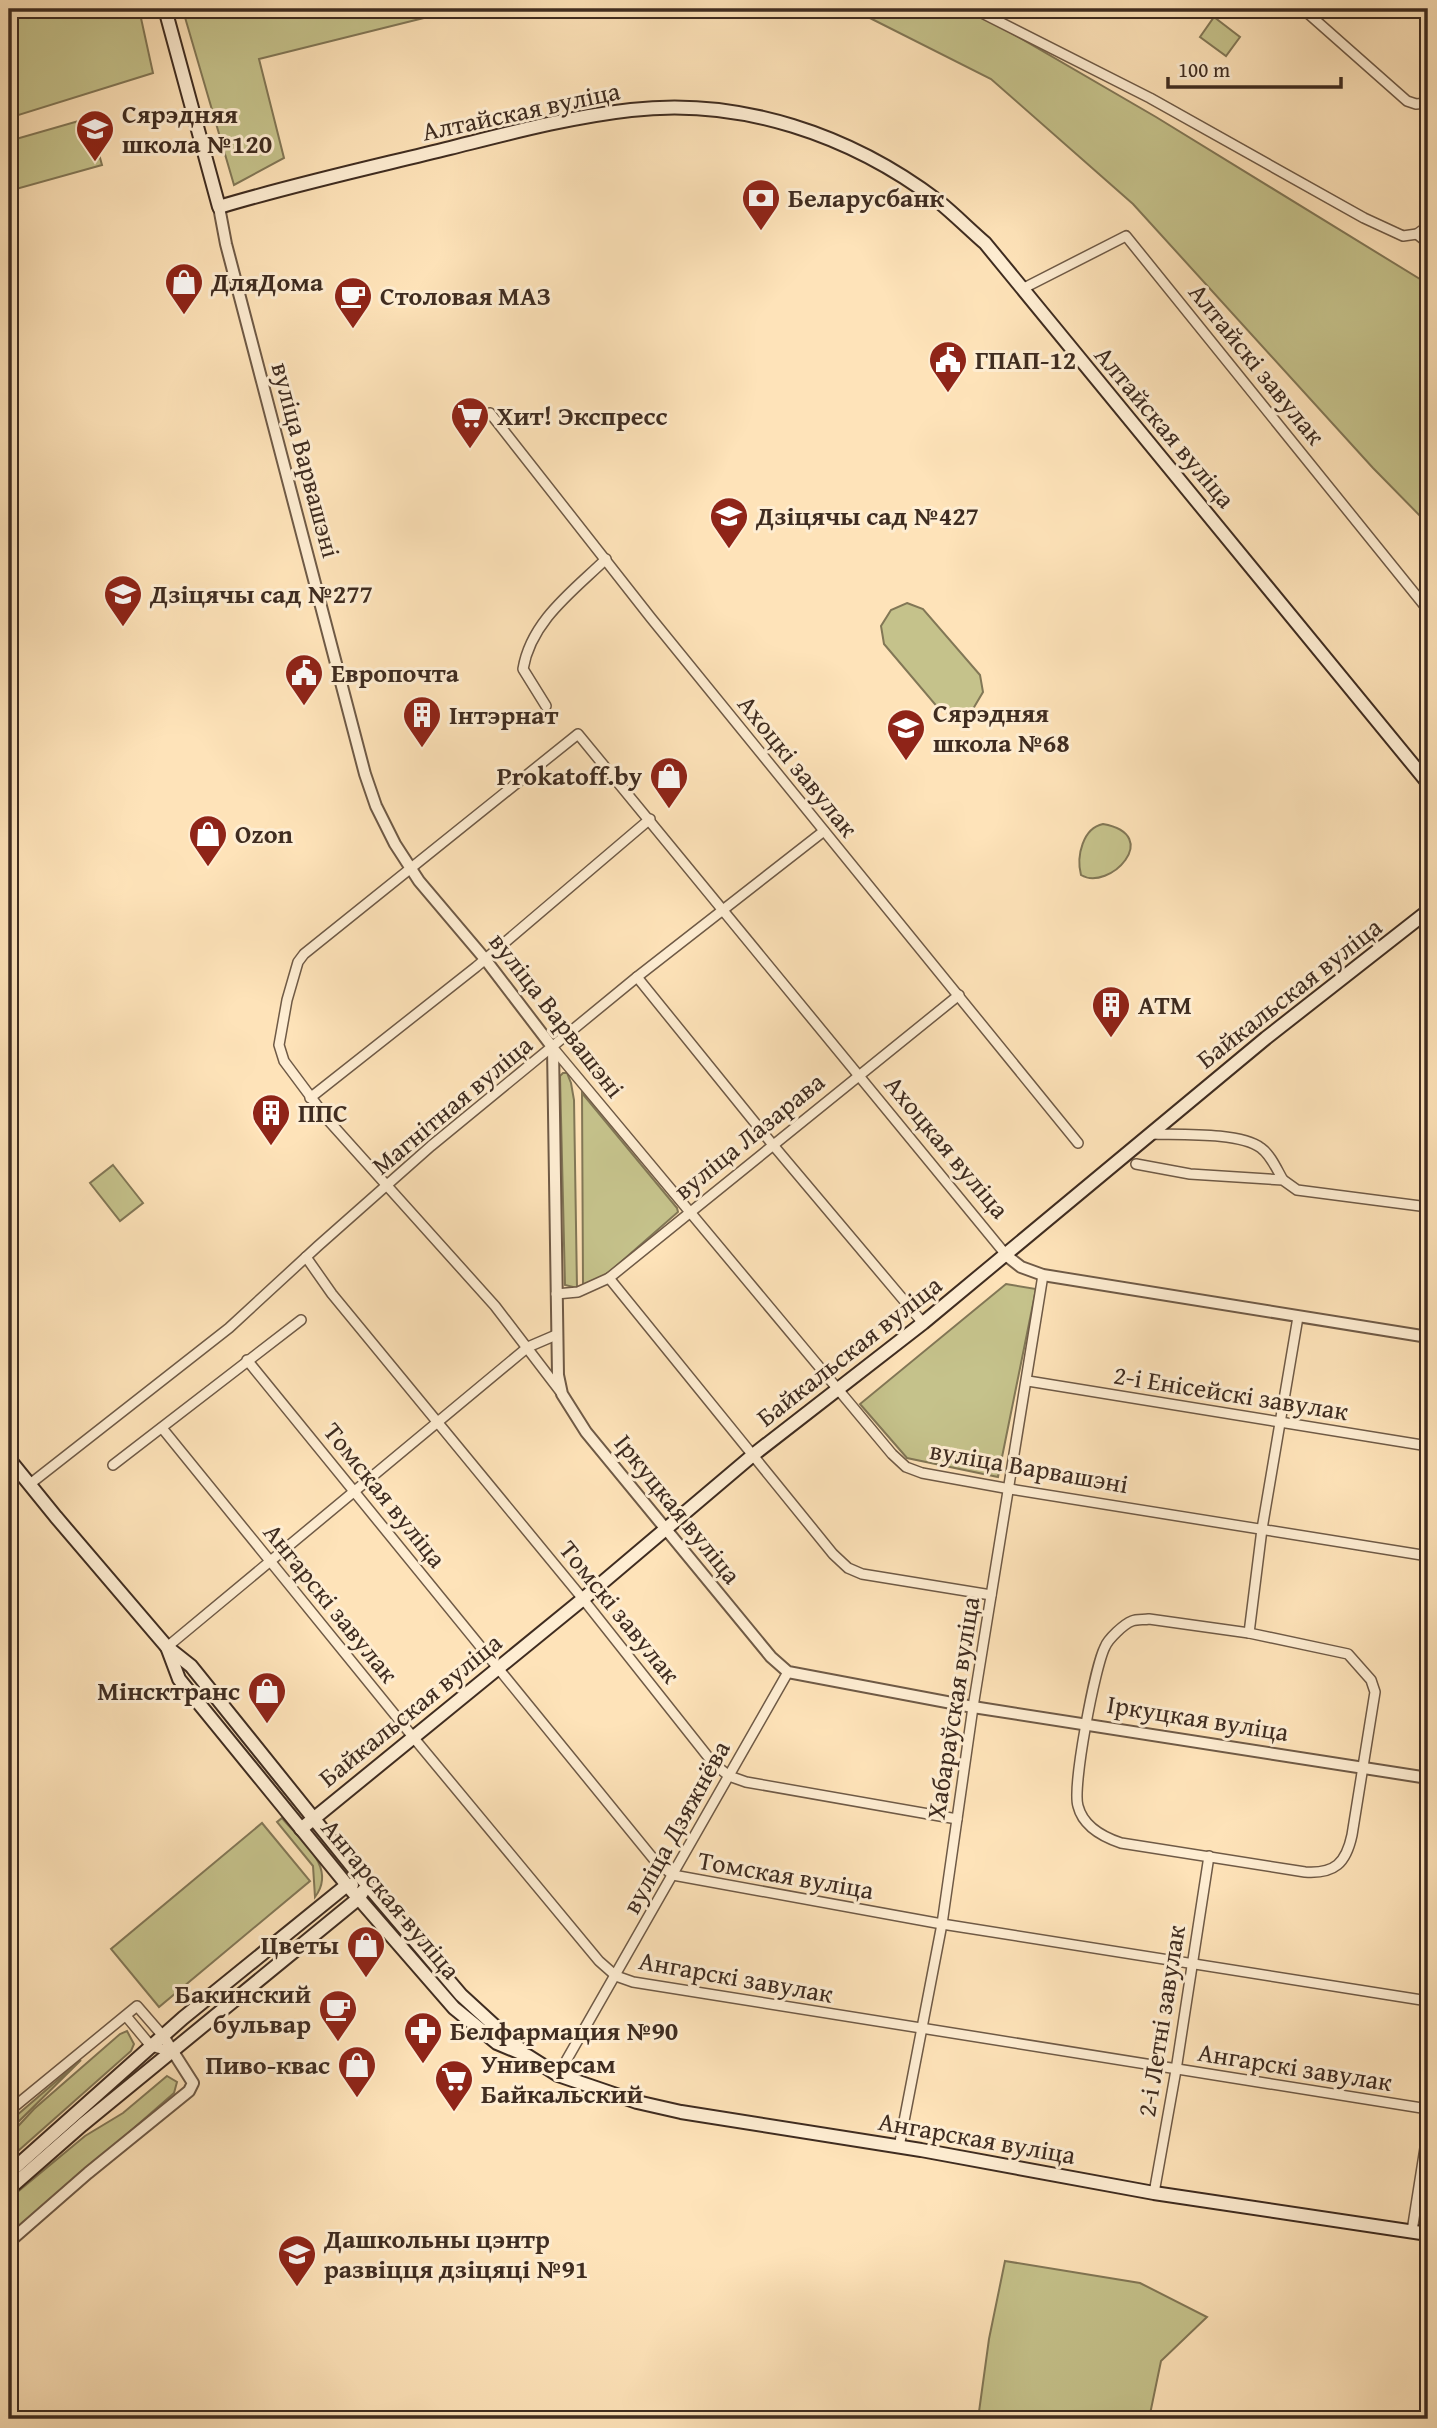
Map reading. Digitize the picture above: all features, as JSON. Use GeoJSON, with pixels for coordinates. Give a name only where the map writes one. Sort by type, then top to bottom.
{"type":"FeatureCollection","features":[{"type":"Feature","properties":{"kind":"main road","name":"вуліца Варвашэні"},"geometry":{"type":"LineString","coordinates":[[165,9],[219,207]]}},
{"type":"Feature","properties":{"kind":"main road","name":"Алтайская вуліца"},"geometry":{"type":"LineString","coordinates":[[219,207],[530,126],[633,109],[724,111],[764,118],[811,131],[863,153],[939,202],[985,243],[1428,783]]}},
{"type":"Feature","properties":{"kind":"main road","name":"Байкальская вуліца"},"geometry":{"type":"LineString","coordinates":[[301,1829],[583,1599],[753,1455],[923,1324],[1007,1256],[1149,1133],[1428,911]]}},
{"type":"Feature","properties":{"kind":"main road","name":"Ангарская вуліца"},"geometry":{"type":"LineString","coordinates":[[9,1459],[167,1647],[191,1666],[367,1885],[461,1995],[528,2056]]}},
{"type":"Feature","properties":{"kind":"main road","name":"Ангарская вуліца"},"geometry":{"type":"LineString","coordinates":[[167,1647],[179,1679],[347,1885],[454,2008],[497,2043],[528,2056],[558,2074],[637,2102],[681,2112],[899,2147],[1154,2193],[1428,2234]]}},
{"type":"Feature","properties":{"kind":"main road"},"geometry":{"type":"LineString","coordinates":[[9,2173],[151,2046],[347,1885],[367,1885]]}},
{"type":"Feature","properties":{"kind":"main road"},"geometry":{"type":"LineString","coordinates":[[9,2189],[82,2125],[359,1898],[367,1885]]}},
{"type":"Feature","properties":{"kind":"street"},"geometry":{"type":"LineString","coordinates":[[974,9],[1150,98],[1364,218],[1403,236],[1417,234],[1428,226]]}},
{"type":"Feature","properties":{"kind":"street"},"geometry":{"type":"LineString","coordinates":[[1303,9],[1407,101],[1416,104],[1428,103]]}},
{"type":"Feature","properties":{"kind":"street","name":"вуліца Варвашэні"},"geometry":{"type":"LineString","coordinates":[[219,207],[226,244],[365,774],[384,823],[411,869],[553,1048],[892,1454],[906,1467],[922,1473],[1428,1556]]}},
{"type":"Feature","properties":{"kind":"street"},"geometry":{"type":"LineString","coordinates":[[1417,234],[1428,243]]}},
{"type":"Feature","properties":{"kind":"street","name":"Алтайскі завулак"},"geometry":{"type":"LineString","coordinates":[[1022,289],[1125,236],[1428,610]]}},
{"type":"Feature","properties":{"kind":"street","name":"Ахоцкі завулак"},"geometry":{"type":"LineString","coordinates":[[490,413],[1078,1143]]}},
{"type":"Feature","properties":{"kind":"street"},"geometry":{"type":"LineString","coordinates":[[546,706],[523,669],[526,655],[540,623],[606,559]]}},
{"type":"Feature","properties":{"kind":"street","name":"Ахоцкая вуліца"},"geometry":{"type":"LineString","coordinates":[[411,869],[578,734],[724,908],[1007,1256],[1021,1266],[1044,1275],[1428,1337]]}},
{"type":"Feature","properties":{"kind":"street"},"geometry":{"type":"LineString","coordinates":[[310,1098],[485,960],[650,819]]}},
{"type":"Feature","properties":{"kind":"street","name":"Магнітная вуліца"},"geometry":{"type":"LineString","coordinates":[[30,1485],[229,1328],[431,1146],[637,977],[824,831]]}},
{"type":"Feature","properties":{"kind":"street","name":"Іркуцкая вуліца"},"geometry":{"type":"LineString","coordinates":[[411,869],[304,954],[298,962],[287,1000],[279,1045],[284,1061],[310,1098],[495,1306],[562,1394],[586,1432],[768,1654],[788,1672],[974,1707],[1428,1778]]}},
{"type":"Feature","properties":{"kind":"street"},"geometry":{"type":"LineString","coordinates":[[637,977],[923,1324]]}},
{"type":"Feature","properties":{"kind":"street","name":"вуліца Лазарава"},"geometry":{"type":"LineString","coordinates":[[556,1294],[578,1292],[609,1278],[959,995]]}},
{"type":"Feature","properties":{"kind":"street"},"geometry":{"type":"LineString","coordinates":[[553,1048],[556,1335],[562,1394]]}},
{"type":"Feature","properties":{"kind":"street"},"geometry":{"type":"LineString","coordinates":[[1149,1133],[1220,1136],[1252,1143],[1262,1148],[1283,1180],[1297,1190],[1428,1207]]}},
{"type":"Feature","properties":{"kind":"street"},"geometry":{"type":"LineString","coordinates":[[1136,1164],[1190,1174],[1283,1180]]}},
{"type":"Feature","properties":{"kind":"street","name":"Томскі завулак"},"geometry":{"type":"LineString","coordinates":[[306,1257],[332,1294],[583,1599],[713,1763],[729,1776],[746,1782],[957,1819]]}},
{"type":"Feature","properties":{"kind":"street","name":"Хабараўская вуліца"},"geometry":{"type":"LineString","coordinates":[[899,2147],[942,1924],[991,1595],[1044,1275]]}},
{"type":"Feature","properties":{"kind":"street"},"geometry":{"type":"LineString","coordinates":[[609,1278],[848,1569],[862,1574],[991,1595]]}},
{"type":"Feature","properties":{"kind":"street"},"geometry":{"type":"LineString","coordinates":[[1249,1633],[1262,1529],[1298,1317]]}},
{"type":"Feature","properties":{"kind":"street"},"geometry":{"type":"LineString","coordinates":[[113,1465],[301,1320]]}},
{"type":"Feature","properties":{"kind":"street"},"geometry":{"type":"LineString","coordinates":[[167,1647],[528,1347],[556,1335]]}},
{"type":"Feature","properties":{"kind":"street","name":"Томская вуліца"},"geometry":{"type":"LineString","coordinates":[[247,1360],[656,1862],[673,1875],[942,1924],[1428,2001]]}},
{"type":"Feature","properties":{"kind":"street","name":"2-і Енісейскі завулак"},"geometry":{"type":"LineString","coordinates":[[1028,1381],[1428,1446]]}},
{"type":"Feature","properties":{"kind":"street","name":"Ангарскі завулак"},"geometry":{"type":"LineString","coordinates":[[162,1428],[413,1737],[599,1961],[616,1976],[633,1982],[923,2030],[1428,2109]]}},
{"type":"Feature","properties":{"kind":"street"},"geometry":{"type":"LineString","coordinates":[[1149,1619],[1249,1633],[1348,1654],[1371,1680],[1375,1692],[1348,1853],[1336,1866],[1322,1873],[1121,1843],[1104,1837],[1090,1826],[1078,1808],[1077,1796],[1087,1723],[1105,1645],[1132,1621],[1149,1619]]}},
{"type":"Feature","properties":{"kind":"street","name":"вуліца Дзяжнёва"},"geometry":{"type":"LineString","coordinates":[[558,2074],[788,1672]]}},
{"type":"Feature","properties":{"kind":"street","name":"2-і Летні завулак"},"geometry":{"type":"LineString","coordinates":[[1154,2193],[1209,1856]]}},
{"type":"Feature","properties":{"kind":"street"},"geometry":{"type":"LineString","coordinates":[[9,2111],[137,2006],[163,2036],[193,2083],[189,2091],[9,2242]]}},
{"type":"Feature","properties":{"kind":"street"},"geometry":{"type":"LineString","coordinates":[[125,2016],[151,2046],[172,2052]]}},
{"type":"Feature","properties":{"kind":"street"},"geometry":{"type":"LineString","coordinates":[[1412,2231],[1428,2129]]}},
{"type":"Feature","properties":{"kind":"shaded area"},"geometry":{"type":"Polygon","coordinates":[[[9,9],[139,9],[153,73],[9,118],[9,9]]]}},
{"type":"Feature","properties":{"kind":"shaded area"},"geometry":{"type":"Polygon","coordinates":[[[191,9],[460,9],[259,59],[284,158],[234,185],[184,14],[191,9]]]}},
{"type":"Feature","properties":{"kind":"shaded area"},"geometry":{"type":"Polygon","coordinates":[[[852,9],[970,9],[1156,117],[1428,284],[1428,524],[1373,468],[1133,204],[991,79],[852,9]]]}},
{"type":"Feature","properties":{"kind":"shaded area"},"geometry":{"type":"Polygon","coordinates":[[[1214,17],[1240,37],[1226,56],[1200,37],[1214,17]]]}},
{"type":"Feature","properties":{"kind":"shaded area"},"geometry":{"type":"Polygon","coordinates":[[[89,118],[102,165],[9,191],[9,141],[89,118]]]}},
{"type":"Feature","properties":{"kind":"shaded area"},"geometry":{"type":"Polygon","coordinates":[[[907,603],[923,609],[980,675],[983,692],[973,709],[955,716],[939,709],[884,644],[881,626],[891,610],[907,603]]]}},
{"type":"Feature","properties":{"kind":"shaded area"},"geometry":{"type":"Polygon","coordinates":[[[1103,824],[1121,830],[1129,839],[1130,849],[1125,860],[1105,876],[1092,878],[1081,875],[1080,852],[1086,837],[1090,831],[1103,824]]]}},
{"type":"Feature","properties":{"kind":"shaded area"},"geometry":{"type":"Polygon","coordinates":[[[567,1073],[574,1100],[577,1288],[565,1285],[560,1076],[567,1073]]]}},
{"type":"Feature","properties":{"kind":"shaded area"},"geometry":{"type":"Polygon","coordinates":[[[582,1093],[678,1212],[606,1275],[586,1285],[583,1284],[582,1093]]]}},
{"type":"Feature","properties":{"kind":"shaded area"},"geometry":{"type":"Polygon","coordinates":[[[113,1165],[143,1203],[120,1221],[90,1183],[113,1165]]]}},
{"type":"Feature","properties":{"kind":"shaded area"},"geometry":{"type":"Polygon","coordinates":[[[1006,1284],[1036,1289],[998,1477],[907,1458],[860,1404],[1006,1284]]]}},
{"type":"Feature","properties":{"kind":"shaded area"},"geometry":{"type":"Polygon","coordinates":[[[282,1818],[314,1854],[319,1865],[321,1886],[315,1897],[313,1866],[277,1822],[282,1818]]]}},
{"type":"Feature","properties":{"kind":"shaded area"},"geometry":{"type":"Polygon","coordinates":[[[262,1823],[310,1881],[159,2007],[111,1949],[262,1823]]]}},
{"type":"Feature","properties":{"kind":"shaded area"},"geometry":{"type":"Polygon","coordinates":[[[127,2031],[134,2044],[131,2051],[9,2159],[9,2136],[34,2109],[120,2034],[127,2031]]]}},
{"type":"Feature","properties":{"kind":"shaded area"},"geometry":{"type":"Polygon","coordinates":[[[81,2060],[9,2131],[9,2122],[81,2060]]]}},
{"type":"Feature","properties":{"kind":"shaded area"},"geometry":{"type":"Polygon","coordinates":[[[167,2076],[177,2082],[174,2093],[9,2237],[9,2199],[85,2136],[123,2113],[167,2076]]]}},
{"type":"Feature","properties":{"kind":"shaded area"},"geometry":{"type":"Polygon","coordinates":[[[1005,2261],[1140,2283],[1207,2317],[1161,2361],[1149,2419],[978,2419],[989,2339],[1005,2261]]]}},
{"type":"Feature","properties":{"kind":"place","name":"Сярэдняя школа №120"},"geometry":{"type":"Point","coordinates":[95,163]}},
{"type":"Feature","properties":{"kind":"place","name":"Беларусбанк"},"geometry":{"type":"Point","coordinates":[761,232]}},
{"type":"Feature","properties":{"kind":"place","name":"ДляДома"},"geometry":{"type":"Point","coordinates":[184,316]}},
{"type":"Feature","properties":{"kind":"place","name":"Столовая МАЗ"},"geometry":{"type":"Point","coordinates":[353,330]}},
{"type":"Feature","properties":{"kind":"place","name":"ГПАП-12"},"geometry":{"type":"Point","coordinates":[948,394]}},
{"type":"Feature","properties":{"kind":"place","name":"Хит! Экспресс"},"geometry":{"type":"Point","coordinates":[470,450]}},
{"type":"Feature","properties":{"kind":"place","name":"Дзіцячы сад №427"},"geometry":{"type":"Point","coordinates":[729,550]}},
{"type":"Feature","properties":{"kind":"place","name":"Дзіцячы сад №277"},"geometry":{"type":"Point","coordinates":[123,628]}},
{"type":"Feature","properties":{"kind":"place","name":"Европочта"},"geometry":{"type":"Point","coordinates":[304,707]}},
{"type":"Feature","properties":{"kind":"place","name":"Інтэрнат"},"geometry":{"type":"Point","coordinates":[422,749]}},
{"type":"Feature","properties":{"kind":"place","name":"Сярэдняя школа №68"},"geometry":{"type":"Point","coordinates":[906,762]}},
{"type":"Feature","properties":{"kind":"place","name":"Prokatoff.by"},"geometry":{"type":"Point","coordinates":[669,810]}},
{"type":"Feature","properties":{"kind":"place","name":"Ozon"},"geometry":{"type":"Point","coordinates":[208,868]}},
{"type":"Feature","properties":{"kind":"place","name":"АТМ"},"geometry":{"type":"Point","coordinates":[1111,1039]}},
{"type":"Feature","properties":{"kind":"place","name":"ППС"},"geometry":{"type":"Point","coordinates":[271,1147]}},
{"type":"Feature","properties":{"kind":"place","name":"Мінсктранс"},"geometry":{"type":"Point","coordinates":[267,1725]}},
{"type":"Feature","properties":{"kind":"place","name":"Цветы"},"geometry":{"type":"Point","coordinates":[366,1979]}},
{"type":"Feature","properties":{"kind":"place","name":"Бакинский бульвар"},"geometry":{"type":"Point","coordinates":[338,2043]}},
{"type":"Feature","properties":{"kind":"place","name":"Белфармация №90"},"geometry":{"type":"Point","coordinates":[423,2065]}},
{"type":"Feature","properties":{"kind":"place","name":"Пиво-квас"},"geometry":{"type":"Point","coordinates":[357,2099]}},
{"type":"Feature","properties":{"kind":"place","name":"Универсам Байкальский"},"geometry":{"type":"Point","coordinates":[454,2113]}},
{"type":"Feature","properties":{"kind":"place","name":"Дашкольны цэнтр развіцця дзіцяці №91"},"geometry":{"type":"Point","coordinates":[297,2288]}}]}
